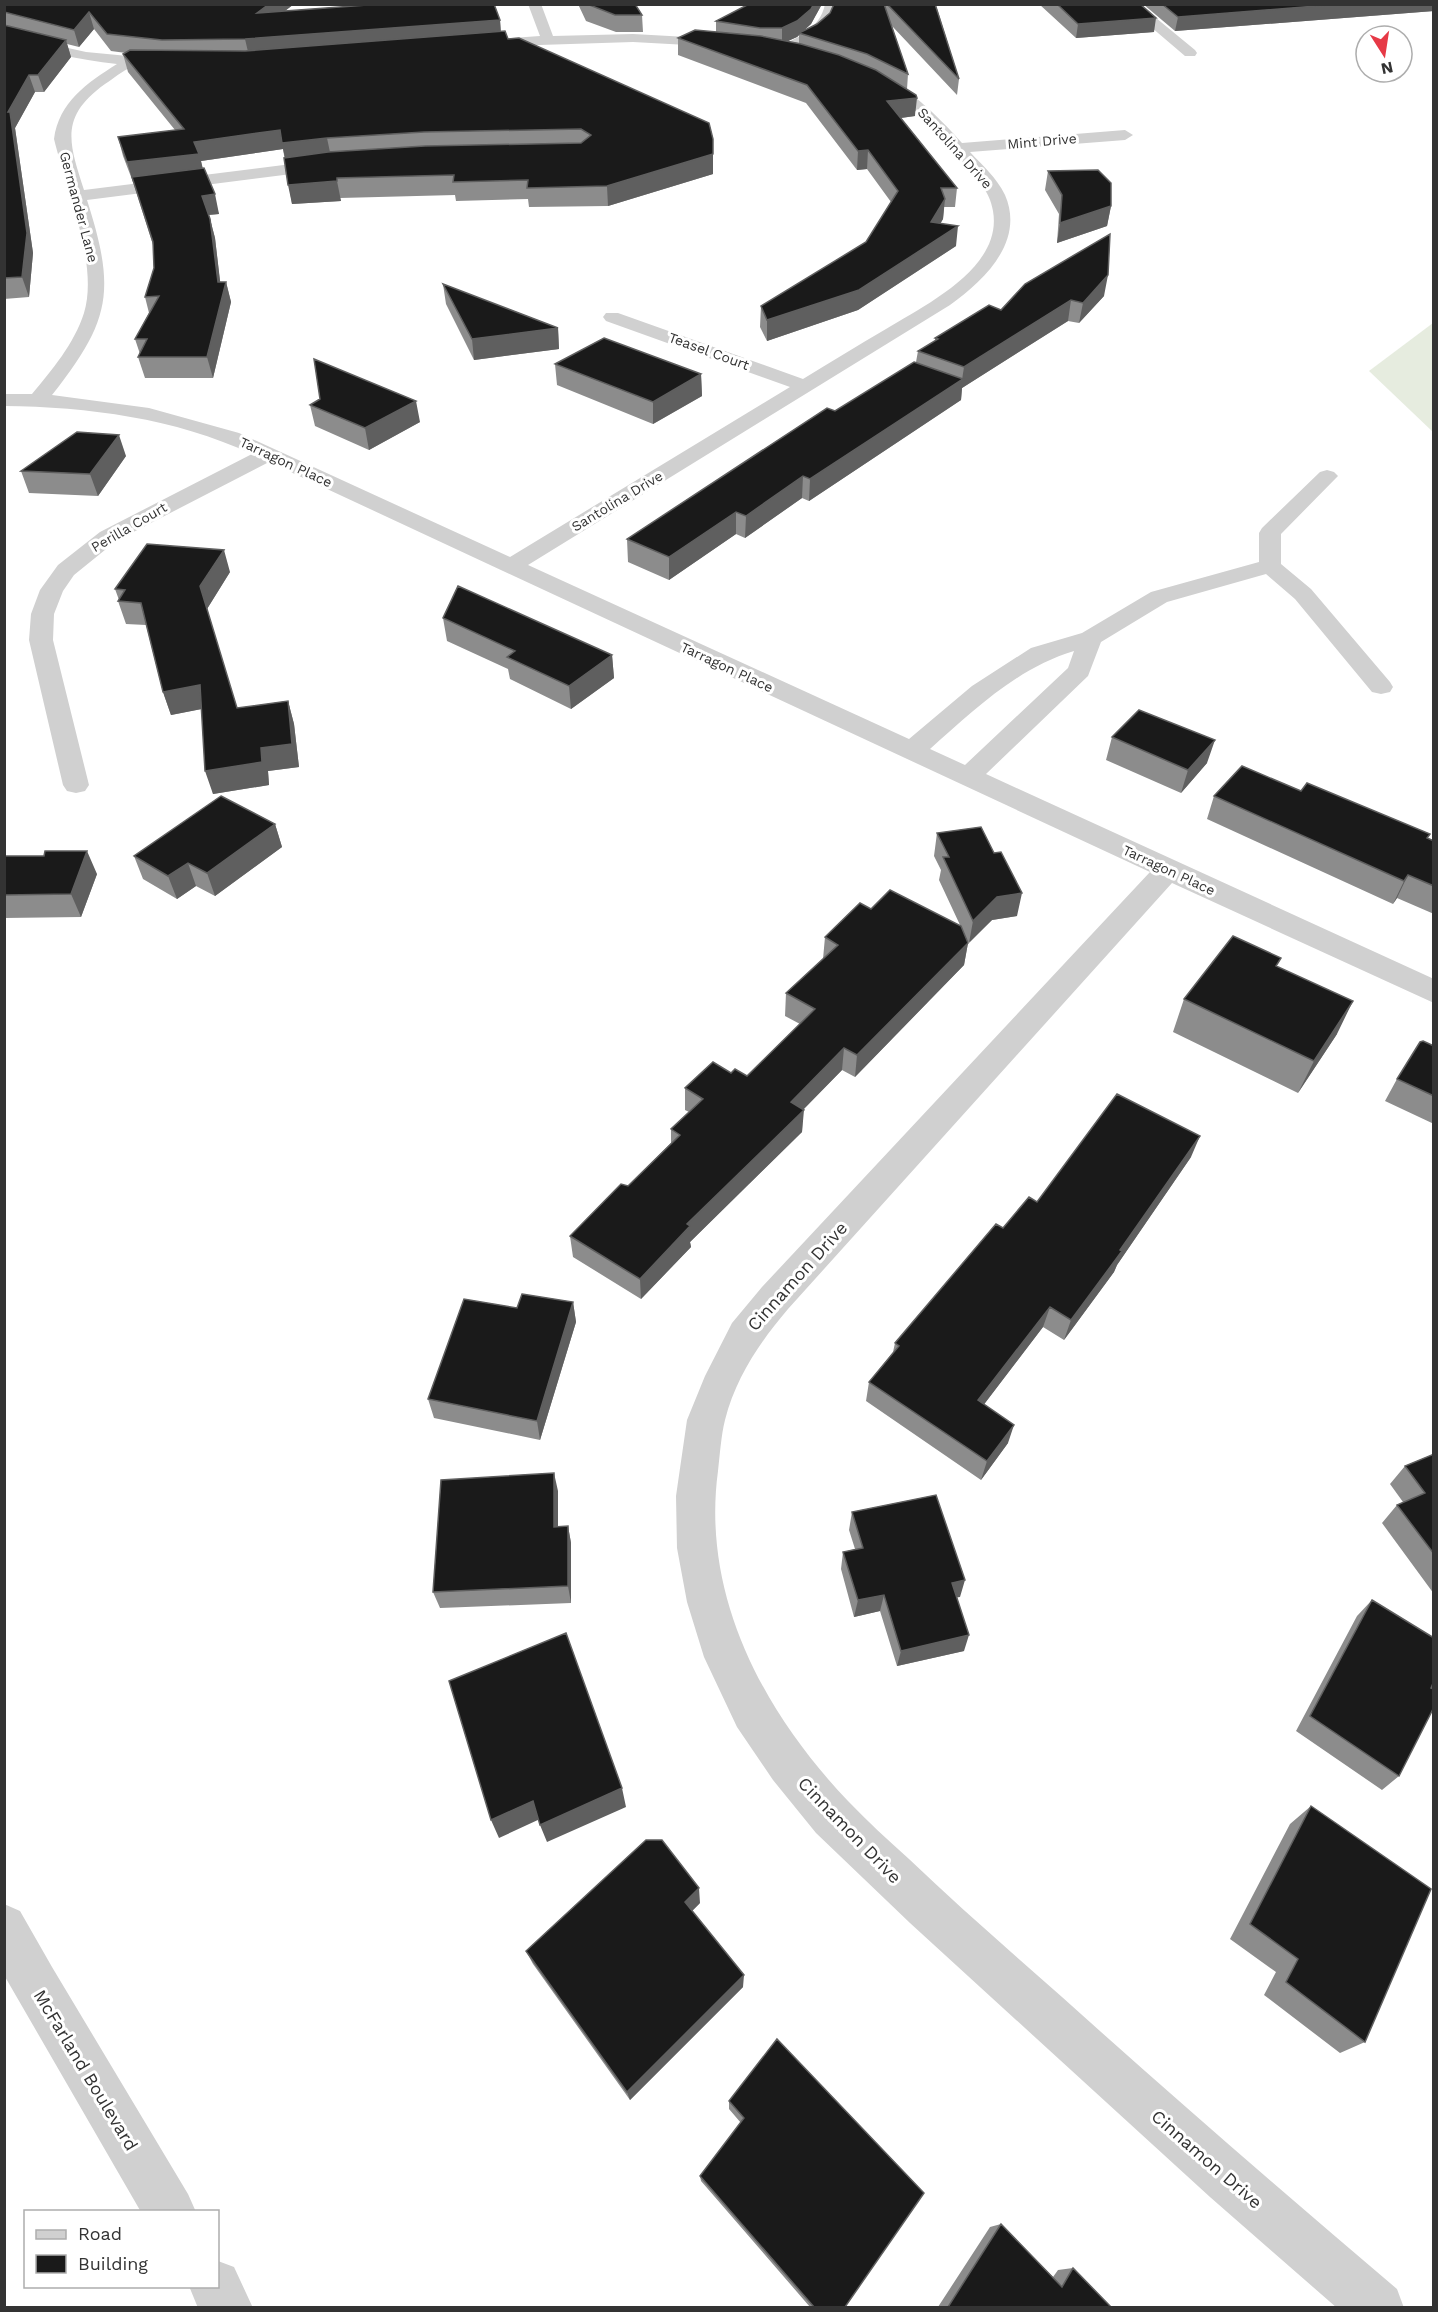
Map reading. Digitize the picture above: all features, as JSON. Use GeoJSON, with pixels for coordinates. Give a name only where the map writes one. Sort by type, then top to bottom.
{"type":"FeatureCollection","features":[{"type":"Feature","properties":{"kind":"street"},"geometry":{"type":"LineString","coordinates":[[534,4],[548,39]]}},
{"type":"Feature","properties":{"kind":"street"},"geometry":{"type":"LineString","coordinates":[[799,57],[773,51],[821,27],[829,16],[831,4]]}},
{"type":"Feature","properties":{"kind":"street"},"geometry":{"type":"LineString","coordinates":[[1130,4],[1190,53]]}},
{"type":"Feature","properties":{"kind":"street"},"geometry":{"type":"LineString","coordinates":[[4,33],[62,52],[130,62],[185,64]]}},
{"type":"Feature","properties":{"kind":"street"},"geometry":{"type":"LineString","coordinates":[[468,45],[548,39],[639,37],[737,45]]}},
{"type":"Feature","properties":{"kind":"street","name":"Germander Lane"},"geometry":{"type":"LineString","coordinates":[[37,401],[75,351],[94,307],[97,271],[62,140],[66,118],[78,100],[93,86],[130,62]]}},
{"type":"Feature","properties":{"kind":"street","name":"Santolina Drive"},"geometry":{"type":"LineString","coordinates":[[513,565],[956,293],[981,271],[994,253],[1002,226],[998,200],[989,183],[916,104],[861,75]]}},
{"type":"Feature","properties":{"kind":"street","name":"Mint Drive"},"geometry":{"type":"LineString","coordinates":[[959,148],[1125,135]]}},
{"type":"Feature","properties":{"kind":"street"},"geometry":{"type":"LineString","coordinates":[[77,196],[342,163]]}},
{"type":"Feature","properties":{"kind":"street","name":"Teasel Court"},"geometry":{"type":"LineString","coordinates":[[612,317],[806,386]]}},
{"type":"Feature","properties":{"kind":"street","name":"Tarragon Place"},"geometry":{"type":"LineString","coordinates":[[4,400],[71,403],[172,419],[214,430],[513,565],[910,752],[1434,992]]}},
{"type":"Feature","properties":{"kind":"street","name":"Perilla Court"},"geometry":{"type":"LineString","coordinates":[[76,785],[41,640],[43,613],[54,587],[67,570],[102,540],[268,454]]}},
{"type":"Feature","properties":{"kind":"street"},"geometry":{"type":"LineString","coordinates":[[1327,476],[1270,533],[1270,566],[1303,594],[1381,687]]}},
{"type":"Feature","properties":{"kind":"street"},"geometry":{"type":"LineString","coordinates":[[910,752],[981,691],[1040,653],[1090,638],[1159,597],[1270,566]]}},
{"type":"Feature","properties":{"kind":"street"},"geometry":{"type":"LineString","coordinates":[[967,778],[1079,671],[1090,638]]}},
{"type":"Feature","properties":{"kind":"street","name":"Cinnamon Drive"},"geometry":{"type":"LineString","coordinates":[[1168,870],[774,1298],[745,1334],[723,1376],[706,1420],[695,1496],[697,1548],[707,1602],[739,1687],[758,1721],[788,1765],[832,1817],[1028,2001],[1228,2179],[1378,2307]]}},
{"type":"Feature","properties":{"kind":"street","name":"McFarland Boulevard"},"geometry":{"type":"LineString","coordinates":[[4,1928],[169,2210]]}},
{"type":"Feature","properties":{"kind":"street"},"geometry":{"type":"LineString","coordinates":[[216,2288],[227,2307]]}},
{"type":"Feature","properties":{"kind":"shaded area"},"geometry":{"type":"Polygon","coordinates":[[[1433,323],[1433,432],[1369,371],[1433,323]]]}},
{"type":"Feature","properties":{"kind":"building"},"geometry":{"type":"Polygon","coordinates":[[[4,4],[269,4],[257,13],[381,4],[494,4],[500,20],[245,39],[162,40],[107,34],[89,12],[74,30],[4,12],[4,4]]]}},
{"type":"Feature","properties":{"kind":"building"},"geometry":{"type":"Polygon","coordinates":[[[587,4],[635,4],[642,15],[615,15],[587,4]]]}},
{"type":"Feature","properties":{"kind":"building"},"geometry":{"type":"Polygon","coordinates":[[[749,4],[814,4],[797,21],[782,28],[760,28],[716,21],[749,4]]]}},
{"type":"Feature","properties":{"kind":"building"},"geometry":{"type":"Polygon","coordinates":[[[834,4],[884,4],[908,74],[867,54],[799,33],[817,24],[830,13],[834,4]]]}},
{"type":"Feature","properties":{"kind":"building"},"geometry":{"type":"Polygon","coordinates":[[[887,4],[935,4],[959,79],[887,4]]]}},
{"type":"Feature","properties":{"kind":"building"},"geometry":{"type":"Polygon","coordinates":[[[1057,4],[1140,4],[1156,18],[1078,24],[1057,4]]]}},
{"type":"Feature","properties":{"kind":"building"},"geometry":{"type":"Polygon","coordinates":[[[1162,4],[1341,4],[1178,17],[1162,4]]]}},
{"type":"Feature","properties":{"kind":"building"},"geometry":{"type":"Polygon","coordinates":[[[4,25],[66,40],[38,75],[29,75],[8,112],[10,112],[27,233],[22,277],[4,278],[4,25]]]}},
{"type":"Feature","properties":{"kind":"building"},"geometry":{"type":"Polygon","coordinates":[[[695,30],[761,36],[839,55],[876,70],[916,95],[917,98],[887,101],[957,188],[941,188],[945,199],[931,222],[958,226],[859,290],[767,320],[761,306],[866,242],[898,191],[868,150],[858,151],[807,85],[678,38],[695,30]]]}},
{"type":"Feature","properties":{"kind":"building"},"geometry":{"type":"Polygon","coordinates":[[[505,31],[508,39],[519,38],[709,123],[713,139],[713,154],[607,186],[527,188],[528,180],[453,182],[454,175],[337,178],[337,181],[288,185],[284,158],[328,152],[425,146],[581,143],[591,135],[581,129],[424,132],[282,143],[280,130],[194,142],[199,154],[127,162],[118,137],[184,129],[123,54],[130,50],[245,51],[505,31]]]}},
{"type":"Feature","properties":{"kind":"building"},"geometry":{"type":"Polygon","coordinates":[[[204,168],[215,194],[202,196],[210,219],[218,282],[226,282],[207,357],[138,357],[147,339],[135,339],[159,296],[145,297],[154,268],[153,242],[132,177],[204,168]]]}},
{"type":"Feature","properties":{"kind":"building"},"geometry":{"type":"Polygon","coordinates":[[[1098,170],[1111,183],[1111,206],[1060,223],[1062,195],[1048,171],[1098,170]]]}},
{"type":"Feature","properties":{"kind":"building"},"geometry":{"type":"Polygon","coordinates":[[[1110,234],[1108,275],[1083,303],[1071,300],[964,367],[918,351],[989,305],[1001,310],[1025,284],[1110,234]]]}},
{"type":"Feature","properties":{"kind":"building"},"geometry":{"type":"Polygon","coordinates":[[[443,284],[558,328],[472,339],[443,284]]]}},
{"type":"Feature","properties":{"kind":"building"},"geometry":{"type":"Polygon","coordinates":[[[604,338],[701,374],[653,402],[555,364],[604,338]]]}},
{"type":"Feature","properties":{"kind":"building"},"geometry":{"type":"Polygon","coordinates":[[[314,359],[416,401],[365,428],[310,405],[320,399],[314,359]]]}},
{"type":"Feature","properties":{"kind":"building"},"geometry":{"type":"Polygon","coordinates":[[[914,362],[963,379],[810,479],[803,476],[746,516],[736,512],[669,557],[627,539],[827,408],[835,411],[914,362]]]}},
{"type":"Feature","properties":{"kind":"building"},"geometry":{"type":"Polygon","coordinates":[[[77,432],[119,435],[90,474],[21,471],[77,432]]]}},
{"type":"Feature","properties":{"kind":"building"},"geometry":{"type":"Polygon","coordinates":[[[147,544],[224,550],[200,586],[237,708],[288,701],[292,744],[261,748],[262,762],[205,771],[200,685],[163,692],[141,603],[118,601],[125,590],[115,589],[147,544]]]}},
{"type":"Feature","properties":{"kind":"building"},"geometry":{"type":"Polygon","coordinates":[[[458,586],[612,655],[569,686],[507,657],[515,651],[443,618],[458,586]]]}},
{"type":"Feature","properties":{"kind":"building"},"geometry":{"type":"Polygon","coordinates":[[[1139,710],[1215,740],[1188,770],[1112,737],[1139,710]]]}},
{"type":"Feature","properties":{"kind":"building"},"geometry":{"type":"Polygon","coordinates":[[[1242,766],[1301,791],[1307,783],[1430,834],[1427,838],[1434,841],[1434,886],[1408,875],[1404,881],[1214,796],[1242,766]]]}},
{"type":"Feature","properties":{"kind":"building"},"geometry":{"type":"Polygon","coordinates":[[[221,796],[275,824],[207,873],[188,863],[168,876],[134,856],[221,796]]]}},
{"type":"Feature","properties":{"kind":"building"},"geometry":{"type":"Polygon","coordinates":[[[981,827],[994,853],[1001,852],[1022,893],[997,897],[973,921],[943,857],[949,857],[937,833],[981,827]]]}},
{"type":"Feature","properties":{"kind":"building"},"geometry":{"type":"Polygon","coordinates":[[[45,851],[87,851],[71,894],[4,895],[4,856],[44,856],[45,851]]]}},
{"type":"Feature","properties":{"kind":"building"},"geometry":{"type":"Polygon","coordinates":[[[890,890],[961,926],[968,943],[857,1055],[844,1048],[791,1102],[804,1110],[687,1224],[690,1226],[640,1279],[570,1236],[621,1184],[628,1186],[680,1135],[671,1129],[703,1099],[685,1088],[713,1062],[731,1073],[735,1069],[747,1076],[815,1009],[786,993],[838,945],[825,937],[860,903],[871,909],[890,890]]]}},
{"type":"Feature","properties":{"kind":"building"},"geometry":{"type":"Polygon","coordinates":[[[1233,936],[1281,958],[1276,966],[1353,1001],[1314,1061],[1184,999],[1233,936]]]}},
{"type":"Feature","properties":{"kind":"building"},"geometry":{"type":"Polygon","coordinates":[[[1420,1042],[1434,1046],[1434,1096],[1397,1079],[1420,1042]]]}},
{"type":"Feature","properties":{"kind":"building"},"geometry":{"type":"Polygon","coordinates":[[[1117,1094],[1200,1136],[1120,1250],[1122,1251],[1071,1320],[1050,1307],[978,1400],[1014,1425],[987,1461],[869,1382],[899,1346],[895,1343],[996,1224],[1003,1228],[1029,1197],[1037,1202],[1117,1094]]]}},
{"type":"Feature","properties":{"kind":"building"},"geometry":{"type":"Polygon","coordinates":[[[522,1294],[573,1302],[537,1421],[428,1399],[464,1299],[517,1308],[522,1294]]]}},
{"type":"Feature","properties":{"kind":"building"},"geometry":{"type":"Polygon","coordinates":[[[1434,1454],[1434,1554],[1397,1505],[1425,1493],[1405,1466],[1434,1454]]]}},
{"type":"Feature","properties":{"kind":"building"},"geometry":{"type":"Polygon","coordinates":[[[554,1473],[554,1527],[568,1526],[568,1586],[433,1592],[441,1480],[554,1473]]]}},
{"type":"Feature","properties":{"kind":"building"},"geometry":{"type":"Polygon","coordinates":[[[936,1495],[965,1580],[952,1583],[969,1635],[901,1651],[884,1595],[858,1600],[843,1552],[863,1548],[852,1512],[936,1495]]]}},
{"type":"Feature","properties":{"kind":"building"},"geometry":{"type":"Polygon","coordinates":[[[1372,1600],[1434,1638],[1434,1681],[1431,1688],[1434,1689],[1434,1707],[1399,1776],[1310,1716],[1372,1600]]]}},
{"type":"Feature","properties":{"kind":"building"},"geometry":{"type":"Polygon","coordinates":[[[566,1633],[622,1788],[540,1825],[533,1801],[491,1820],[449,1681],[566,1633]]]}},
{"type":"Feature","properties":{"kind":"building"},"geometry":{"type":"Polygon","coordinates":[[[1311,1806],[1431,1889],[1365,2042],[1286,1982],[1298,1959],[1250,1924],[1311,1806]]]}},
{"type":"Feature","properties":{"kind":"building"},"geometry":{"type":"Polygon","coordinates":[[[646,1840],[662,1840],[699,1888],[685,1902],[744,1975],[627,2092],[526,1951],[646,1840]]]}},
{"type":"Feature","properties":{"kind":"building"},"geometry":{"type":"Polygon","coordinates":[[[777,2039],[924,2193],[845,2307],[814,2307],[700,2176],[744,2118],[729,2101],[777,2039]]]}},
{"type":"Feature","properties":{"kind":"building"},"geometry":{"type":"Polygon","coordinates":[[[1001,2224],[1062,2287],[1073,2268],[1111,2307],[948,2307],[1001,2224]]]}}]}
